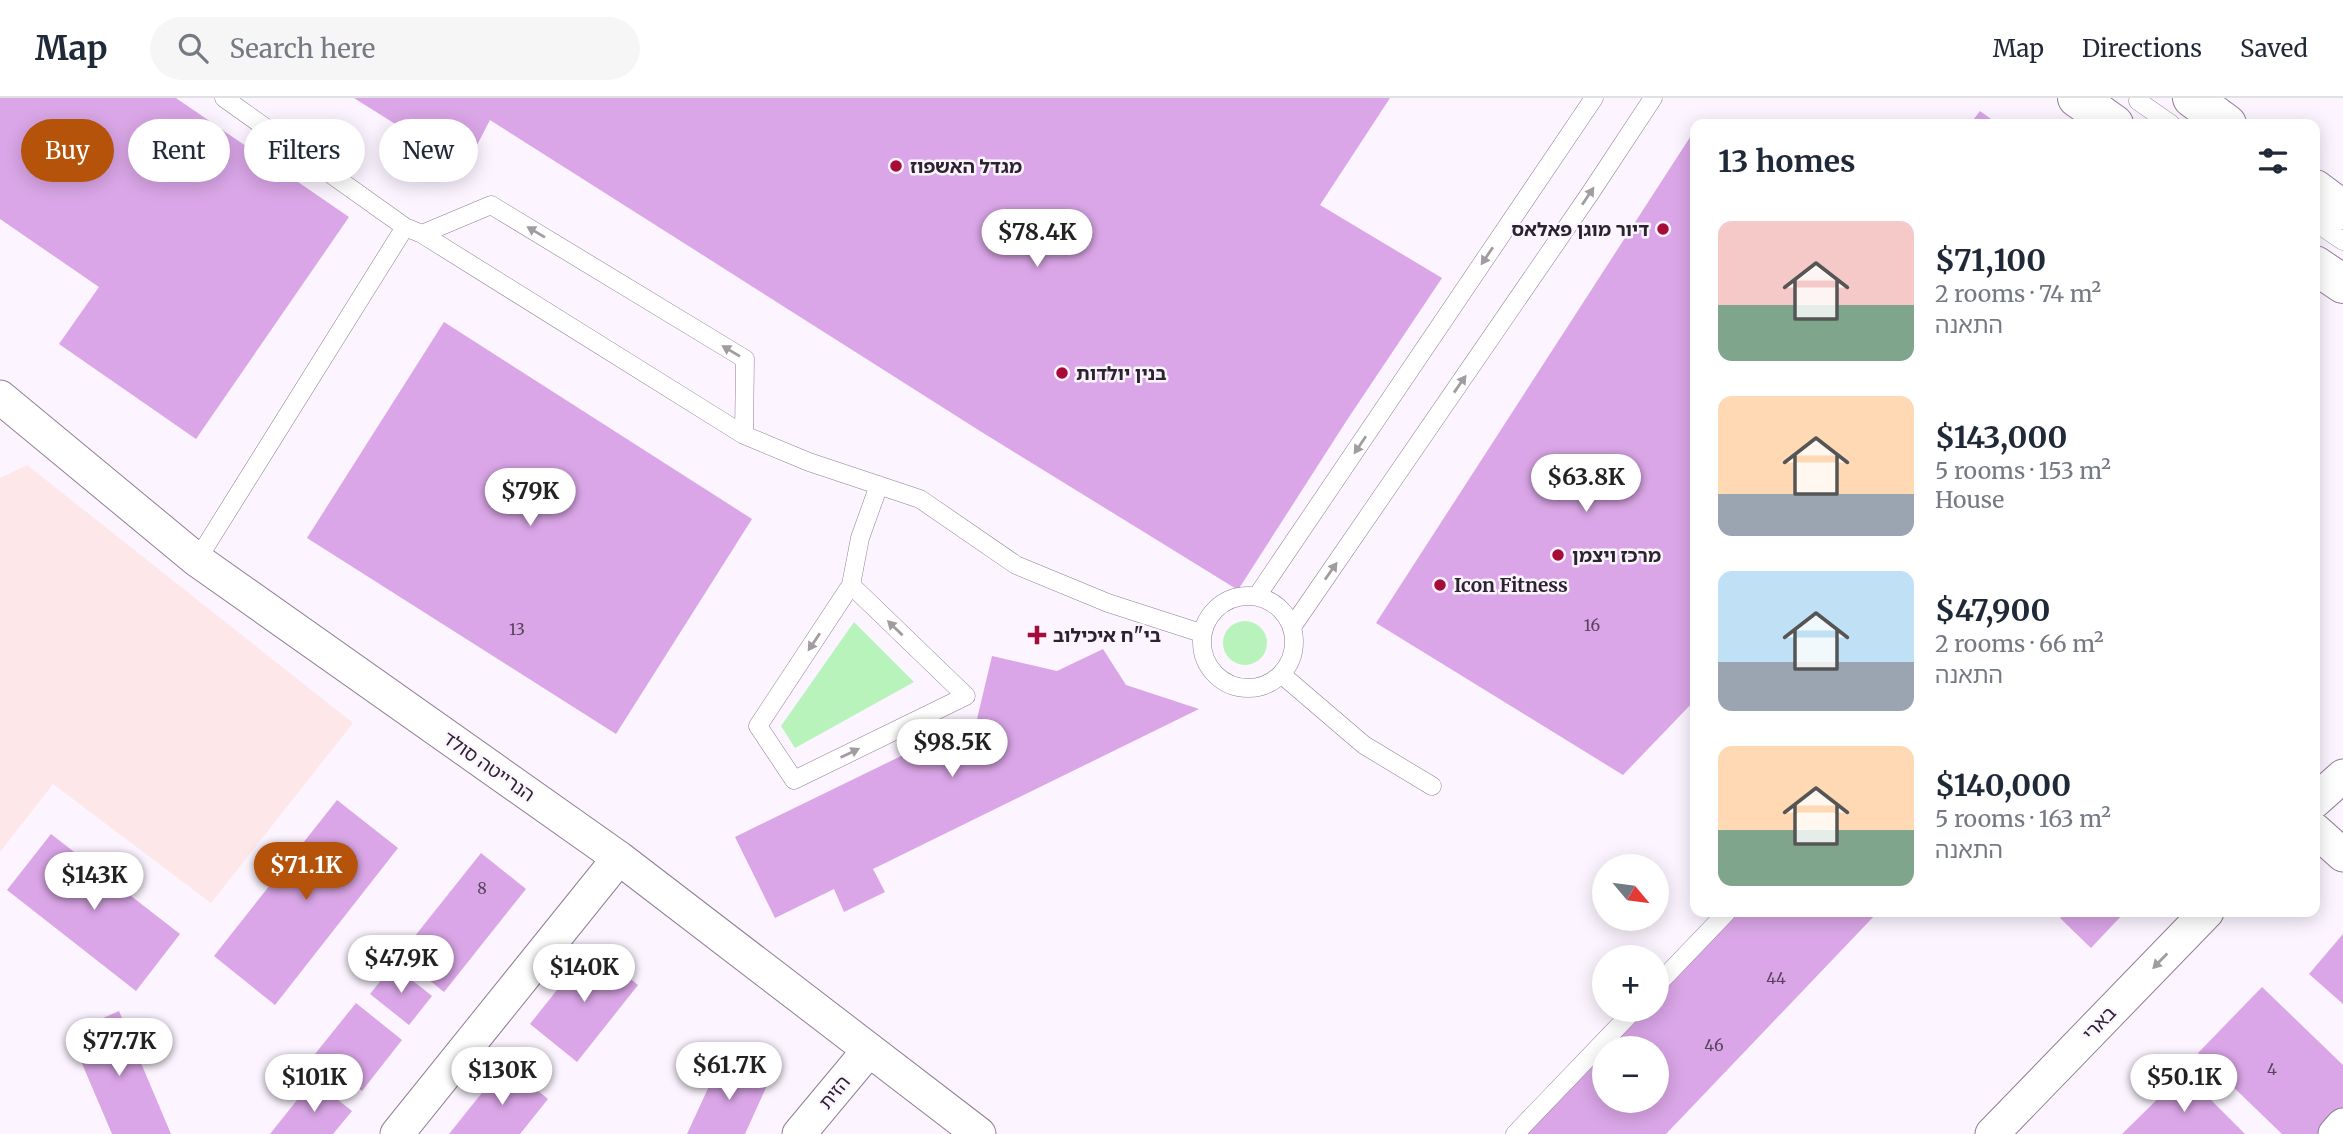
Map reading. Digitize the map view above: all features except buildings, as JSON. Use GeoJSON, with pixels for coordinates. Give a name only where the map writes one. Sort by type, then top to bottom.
{"type":"FeatureCollection","features":[{"type":"Feature","properties":{"kind":"street"},"geometry":{"type":"LineString","coordinates":[[2077,98],[2126,113]]}},
{"type":"Feature","properties":{"kind":"street"},"geometry":{"type":"LineString","coordinates":[[2192,98],[2220,119]]}},
{"type":"Feature","properties":{"kind":"street"},"geometry":{"type":"LineString","coordinates":[[2320,193],[2343,210]]}},
{"type":"Feature","properties":{"kind":"street"},"geometry":{"type":"LineString","coordinates":[[2320,268],[2343,284]]}},
{"type":"Feature","properties":{"kind":"street","name":"הנרייטה סולד"},"geometry":{"type":"LineString","coordinates":[[0,397],[197,560],[619,858],[979,1134]]}},
{"type":"Feature","properties":{"kind":"street"},"geometry":{"type":"LineString","coordinates":[[2320,797],[2343,776]]}},
{"type":"Feature","properties":{"kind":"street"},"geometry":{"type":"LineString","coordinates":[[2320,834],[2343,855]]}},
{"type":"Feature","properties":{"kind":"street"},"geometry":{"type":"LineString","coordinates":[[397,1134],[619,858]]}},
{"type":"Feature","properties":{"kind":"street","name":"בארי"},"geometry":{"type":"LineString","coordinates":[[1992,1134],[2202,917]]}},
{"type":"Feature","properties":{"kind":"street","name":"הזית"},"geometry":{"type":"LineString","coordinates":[[799,1134],[869,1049]]}},
{"type":"Feature","properties":{"kind":"street"},"geometry":{"type":"LineString","coordinates":[[2335,1134],[2343,1125]]}},
{"type":"Feature","properties":{"kind":"lane"},"geometry":{"type":"LineString","coordinates":[[224,98],[413,231],[744,435],[809,462],[920,499],[1016,565],[1108,603],[1201,633]]}},
{"type":"Feature","properties":{"kind":"lane"},"geometry":{"type":"LineString","coordinates":[[1257,596],[1594,98]]}},
{"type":"Feature","properties":{"kind":"lane"},"geometry":{"type":"LineString","coordinates":[[1292,627],[1584,203],[1653,98]]}},
{"type":"Feature","properties":{"kind":"lane"},"geometry":{"type":"LineString","coordinates":[[2126,113],[2151,119]]}},
{"type":"Feature","properties":{"kind":"lane"},"geometry":{"type":"LineString","coordinates":[[197,560],[413,231],[491,205],[745,359],[744,435]]}},
{"type":"Feature","properties":{"kind":"lane"},"geometry":{"type":"LineString","coordinates":[[2320,225],[2343,241]]}},
{"type":"Feature","properties":{"kind":"lane"},"geometry":{"type":"LineString","coordinates":[[851,585],[966,696],[794,780],[758,726],[851,585],[860,538],[879,485]]}},
{"type":"Feature","properties":{"kind":"lane"},"geometry":{"type":"LineString","coordinates":[[1243,595],[1269,600],[1279,607],[1292,627],[1293,652],[1281,674],[1269,684],[1240,688],[1226,683],[1214,674],[1205,662],[1201,633],[1216,607],[1228,599],[1243,595]]}},
{"type":"Feature","properties":{"kind":"lane"},"geometry":{"type":"LineString","coordinates":[[1281,674],[1364,745],[1432,786]]}},
{"type":"Feature","properties":{"kind":"lane"},"geometry":{"type":"LineString","coordinates":[[1669,972],[1722,917]]}},
{"type":"Feature","properties":{"kind":"lane"},"geometry":{"type":"LineString","coordinates":[[1514,1134],[1622,1022]]}},
{"type":"Feature","properties":{"kind":"shaded area"},"geometry":{"type":"Polygon","coordinates":[[[27,465],[353,723],[211,903],[53,784],[0,852],[0,478],[27,465]]]}},
{"type":"Feature","properties":{"kind":"green space"},"geometry":{"type":"Polygon","coordinates":[[[1245,621],[1261,627],[1267,643],[1261,659],[1245,665],[1229,659],[1223,643],[1229,627],[1245,621]]]}},
{"type":"Feature","properties":{"kind":"green space"},"geometry":{"type":"Polygon","coordinates":[[[854,622],[914,682],[795,748],[781,726],[854,622]]]}},
{"type":"Feature","properties":{"kind":"place","name":"מגדל האשפוז"},"geometry":{"type":"Point","coordinates":[896,166]}},
{"type":"Feature","properties":{"kind":"place","name":"דיור מוגן פאלאס"},"geometry":{"type":"Point","coordinates":[1663,229]}},
{"type":"Feature","properties":{"kind":"place","name":"בנין יולדות"},"geometry":{"type":"Point","coordinates":[1062,373]}},
{"type":"Feature","properties":{"kind":"place","name":"מרכז ויצמן"},"geometry":{"type":"Point","coordinates":[1558,555]}},
{"type":"Feature","properties":{"kind":"place","name":"Icon Fitness"},"geometry":{"type":"Point","coordinates":[1440,585]}},
{"type":"Feature","properties":{"kind":"place","name":"בי\"ח איכילוב"},"geometry":{"type":"Point","coordinates":[1037,635]}}]}
